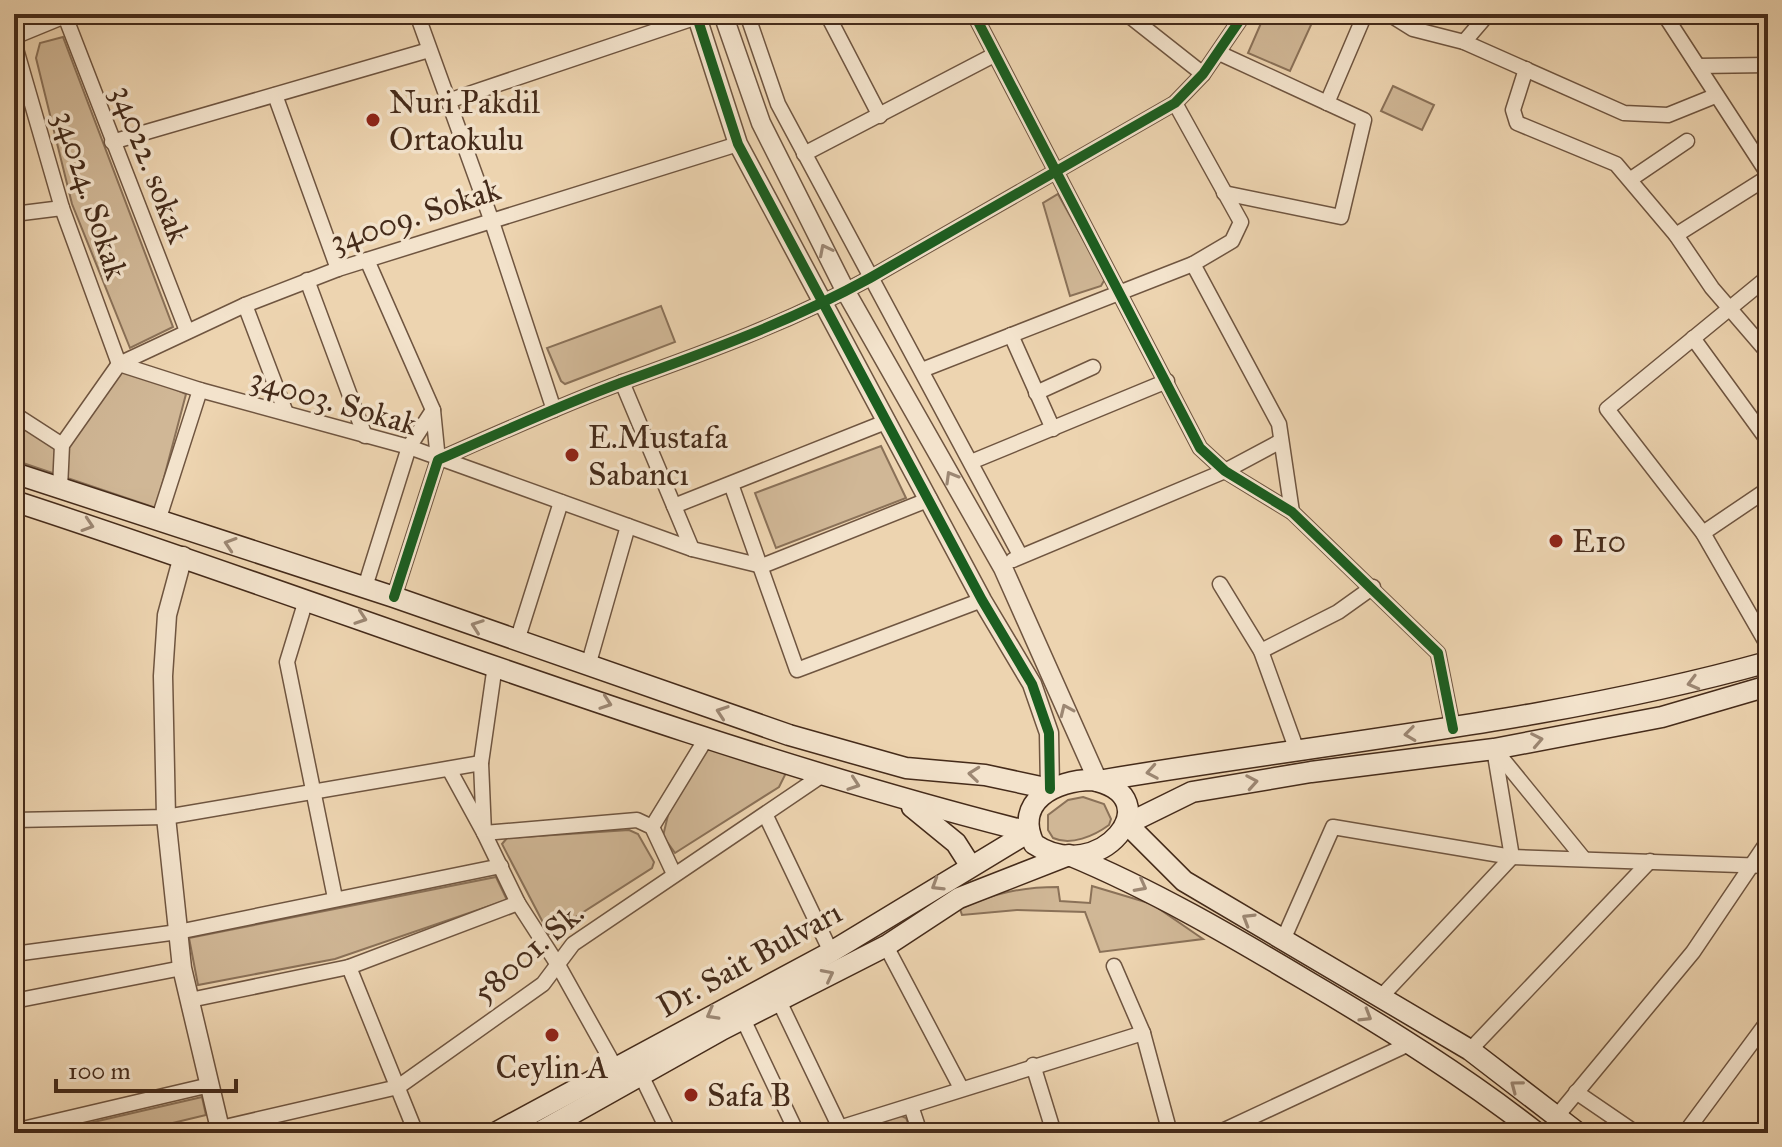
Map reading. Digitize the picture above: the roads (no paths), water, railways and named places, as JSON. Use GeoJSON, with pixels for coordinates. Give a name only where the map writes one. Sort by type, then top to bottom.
{"type":"FeatureCollection","features":[{"type":"Feature","properties":{"kind":"main road"},"geometry":{"type":"LineString","coordinates":[[14,473],[365,587],[789,735],[906,768],[985,775],[1050,789]]}},
{"type":"Feature","properties":{"kind":"main road"},"geometry":{"type":"LineString","coordinates":[[14,501],[183,556],[707,737],[903,800],[1029,832]]}},
{"type":"Feature","properties":{"kind":"main road"},"geometry":{"type":"LineString","coordinates":[[1537,1133],[1477,1086],[1411,1043],[1222,930],[1131,881],[1069,855],[1044,851],[1034,844],[1029,832],[1030,811],[1036,800],[1050,789],[1079,780],[1098,781],[1296,748],[1453,729],[1674,688],[1768,662]]}},
{"type":"Feature","properties":{"kind":"main road"},"geometry":{"type":"LineString","coordinates":[[1127,824],[1192,792],[1311,772],[1494,749],[1662,717],[1768,686]]}},
{"type":"Feature","properties":{"kind":"main road"},"geometry":{"type":"LineString","coordinates":[[1069,855],[1103,848],[1124,831],[1127,824],[1126,805],[1120,794],[1098,781]]}},
{"type":"Feature","properties":{"kind":"main road"},"geometry":{"type":"LineString","coordinates":[[903,800],[956,843],[970,865]]}},
{"type":"Feature","properties":{"kind":"main road"},"geometry":{"type":"LineString","coordinates":[[1127,824],[1184,881],[1470,1050],[1578,1133]]}},
{"type":"Feature","properties":{"kind":"main road","name":"Dr. Sait Bulvarı"},"geometry":{"type":"LineString","coordinates":[[495,1133],[831,952],[1029,832]]}},
{"type":"Feature","properties":{"kind":"main road","name":"Dr. Sait Bulvarı"},"geometry":{"type":"LineString","coordinates":[[541,1132],[743,1019],[886,946],[959,898],[1069,855]]}},
{"type":"Feature","properties":{"kind":"street"},"geometry":{"type":"LineString","coordinates":[[417,14],[491,219],[554,410]]}},
{"type":"Feature","properties":{"kind":"street"},"geometry":{"type":"LineString","coordinates":[[723,14],[761,123],[846,292],[1003,568],[1098,781]]}},
{"type":"Feature","properties":{"kind":"street"},"geometry":{"type":"LineString","coordinates":[[747,14],[778,104],[1020,555]]}},
{"type":"Feature","properties":{"kind":"street"},"geometry":{"type":"LineString","coordinates":[[827,14],[880,116]]}},
{"type":"Feature","properties":{"kind":"street"},"geometry":{"type":"LineString","coordinates":[[974,14],[1054,173],[1121,291],[1200,448],[1225,471],[1292,512],[1438,653],[1453,729]]}},
{"type":"Feature","properties":{"kind":"street"},"geometry":{"type":"LineString","coordinates":[[1127,14],[1203,74]]}},
{"type":"Feature","properties":{"kind":"street"},"geometry":{"type":"LineString","coordinates":[[438,460],[622,382],[692,359],[846,292],[1175,103],[1203,74],[1244,14]]}},
{"type":"Feature","properties":{"kind":"street"},"geometry":{"type":"LineString","coordinates":[[1327,103],[1365,14]]}},
{"type":"Feature","properties":{"kind":"street"},"geometry":{"type":"LineString","coordinates":[[1389,14],[1413,29],[1464,42],[1512,66],[1526,69],[1624,113],[1668,115],[1715,96]]}},
{"type":"Feature","properties":{"kind":"street"},"geometry":{"type":"LineString","coordinates":[[1464,42],[1488,14]]}},
{"type":"Feature","properties":{"kind":"street"},"geometry":{"type":"LineString","coordinates":[[1664,14],[1766,170],[1676,235]]}},
{"type":"Feature","properties":{"kind":"street"},"geometry":{"type":"LineString","coordinates":[[14,40],[67,15]]}},
{"type":"Feature","properties":{"kind":"street","name":"34022. sokak"},"geometry":{"type":"LineString","coordinates":[[67,15],[112,142],[187,331]]}},
{"type":"Feature","properties":{"kind":"street"},"geometry":{"type":"LineString","coordinates":[[448,101],[697,15],[738,144],[982,600],[1032,684],[1049,733],[1050,789]]}},
{"type":"Feature","properties":{"kind":"street","name":"34024. Sokak"},"geometry":{"type":"LineString","coordinates":[[14,40],[62,208],[119,364]]}},
{"type":"Feature","properties":{"kind":"street"},"geometry":{"type":"LineString","coordinates":[[112,142],[429,50]]}},
{"type":"Feature","properties":{"kind":"street"},"geometry":{"type":"LineString","coordinates":[[1219,53],[1364,120],[1341,217],[1224,193]]}},
{"type":"Feature","properties":{"kind":"street"},"geometry":{"type":"LineString","coordinates":[[804,154],[994,55]]}},
{"type":"Feature","properties":{"kind":"street"},"geometry":{"type":"LineString","coordinates":[[1698,66],[1768,65]]}},
{"type":"Feature","properties":{"kind":"street"},"geometry":{"type":"LineString","coordinates":[[1526,69],[1513,110],[1517,123],[1616,164],[1676,235],[1712,288],[1762,332],[1768,353]]}},
{"type":"Feature","properties":{"kind":"street"},"geometry":{"type":"LineString","coordinates":[[275,95],[338,269]]}},
{"type":"Feature","properties":{"kind":"street"},"geometry":{"type":"LineString","coordinates":[[922,370],[1193,264],[1232,241],[1241,222],[1175,103]]}},
{"type":"Feature","properties":{"kind":"street"},"geometry":{"type":"LineString","coordinates":[[1631,179],[1687,141]]}},
{"type":"Feature","properties":{"kind":"street","name":"34009. Sokak"},"geometry":{"type":"LineString","coordinates":[[119,364],[245,305],[307,280],[491,219],[738,144]]}},
{"type":"Feature","properties":{"kind":"street"},"geometry":{"type":"LineString","coordinates":[[14,214],[62,208]]}},
{"type":"Feature","properties":{"kind":"street"},"geometry":{"type":"LineString","coordinates":[[367,260],[433,410],[438,460],[394,597]]}},
{"type":"Feature","properties":{"kind":"street"},"geometry":{"type":"LineString","coordinates":[[1193,264],[1279,424],[1292,512]]}},
{"type":"Feature","properties":{"kind":"street"},"geometry":{"type":"LineString","coordinates":[[1768,277],[1607,409],[1703,533],[1768,646]]}},
{"type":"Feature","properties":{"kind":"street"},"geometry":{"type":"LineString","coordinates":[[307,280],[365,436]]}},
{"type":"Feature","properties":{"kind":"street"},"geometry":{"type":"LineString","coordinates":[[245,305],[286,413]]}},
{"type":"Feature","properties":{"kind":"street"},"geometry":{"type":"LineString","coordinates":[[1011,335],[1053,429]]}},
{"type":"Feature","properties":{"kind":"street"},"geometry":{"type":"LineString","coordinates":[[1693,338],[1768,441]]}},
{"type":"Feature","properties":{"kind":"street"},"geometry":{"type":"LineString","coordinates":[[60,488],[62,445],[119,364]]}},
{"type":"Feature","properties":{"kind":"street","name":"34003. Sokak"},"geometry":{"type":"LineString","coordinates":[[119,364],[200,390],[409,447],[692,549],[762,566]]}},
{"type":"Feature","properties":{"kind":"street"},"geometry":{"type":"LineString","coordinates":[[1036,393],[1093,367]]}},
{"type":"Feature","properties":{"kind":"street"},"geometry":{"type":"LineString","coordinates":[[971,462],[1167,381]]}},
{"type":"Feature","properties":{"kind":"street"},"geometry":{"type":"LineString","coordinates":[[622,382],[692,549]]}},
{"type":"Feature","properties":{"kind":"street"},"geometry":{"type":"LineString","coordinates":[[158,521],[200,390]]}},
{"type":"Feature","properties":{"kind":"street"},"geometry":{"type":"LineString","coordinates":[[365,587],[409,447],[433,410]]}},
{"type":"Feature","properties":{"kind":"street"},"geometry":{"type":"LineString","coordinates":[[14,414],[62,445]]}},
{"type":"Feature","properties":{"kind":"street"},"geometry":{"type":"LineString","coordinates":[[674,506],[888,421]]}},
{"type":"Feature","properties":{"kind":"street"},"geometry":{"type":"LineString","coordinates":[[1003,568],[1020,555],[1225,471],[1281,441]]}},
{"type":"Feature","properties":{"kind":"street"},"geometry":{"type":"LineString","coordinates":[[731,484],[797,670],[982,600]]}},
{"type":"Feature","properties":{"kind":"street"},"geometry":{"type":"LineString","coordinates":[[1703,533],[1768,489]]}},
{"type":"Feature","properties":{"kind":"street"},"geometry":{"type":"LineString","coordinates":[[762,566],[930,499]]}},
{"type":"Feature","properties":{"kind":"street"},"geometry":{"type":"LineString","coordinates":[[517,641],[561,502]]}},
{"type":"Feature","properties":{"kind":"street"},"geometry":{"type":"LineString","coordinates":[[588,666],[628,526]]}},
{"type":"Feature","properties":{"kind":"street"},"geometry":{"type":"LineString","coordinates":[[183,556],[167,615],[165,645],[166,817],[182,968],[220,1131]]}},
{"type":"Feature","properties":{"kind":"street"},"geometry":{"type":"LineString","coordinates":[[1220,584],[1261,651],[1296,748]]}},
{"type":"Feature","properties":{"kind":"street"},"geometry":{"type":"LineString","coordinates":[[1261,651],[1338,612],[1373,587]]}},
{"type":"Feature","properties":{"kind":"street"},"geometry":{"type":"LineString","coordinates":[[306,600],[287,662],[335,898]]}},
{"type":"Feature","properties":{"kind":"street"},"geometry":{"type":"LineString","coordinates":[[484,833],[481,763],[495,665]]}},
{"type":"Feature","properties":{"kind":"street"},"geometry":{"type":"LineString","coordinates":[[652,827],[707,737]]}},
{"type":"Feature","properties":{"kind":"street"},"geometry":{"type":"LineString","coordinates":[[1494,749],[1512,857]]}},
{"type":"Feature","properties":{"kind":"street"},"geometry":{"type":"LineString","coordinates":[[1494,749],[1584,859]]}},
{"type":"Feature","properties":{"kind":"street"},"geometry":{"type":"LineString","coordinates":[[14,820],[166,817],[481,763]]}},
{"type":"Feature","properties":{"kind":"street"},"geometry":{"type":"LineString","coordinates":[[449,769],[518,903],[558,965],[615,1067]]}},
{"type":"Feature","properties":{"kind":"street","name":"58001. Sk."},"geometry":{"type":"LineString","coordinates":[[199,1133],[220,1131],[398,1087],[543,984],[573,944],[824,774]]}},
{"type":"Feature","properties":{"kind":"street"},"geometry":{"type":"LineString","coordinates":[[766,816],[831,952]]}},
{"type":"Feature","properties":{"kind":"street"},"geometry":{"type":"LineString","coordinates":[[484,833],[637,820],[652,827],[674,874]]}},
{"type":"Feature","properties":{"kind":"street"},"geometry":{"type":"LineString","coordinates":[[1283,940],[1333,827],[1512,857],[1768,866]]}},
{"type":"Feature","properties":{"kind":"street"},"geometry":{"type":"LineString","coordinates":[[1557,1116],[1693,952],[1768,841]]}},
{"type":"Feature","properties":{"kind":"street"},"geometry":{"type":"LineString","coordinates":[[1379,999],[1512,857]]}},
{"type":"Feature","properties":{"kind":"street"},"geometry":{"type":"LineString","coordinates":[[1470,1050],[1650,861]]}},
{"type":"Feature","properties":{"kind":"street"},"geometry":{"type":"LineString","coordinates":[[14,954],[178,932],[501,866]]}},
{"type":"Feature","properties":{"kind":"street"},"geometry":{"type":"LineString","coordinates":[[190,1000],[349,967],[518,903]]}},
{"type":"Feature","properties":{"kind":"street"},"geometry":{"type":"LineString","coordinates":[[886,946],[961,1088]]}},
{"type":"Feature","properties":{"kind":"street"},"geometry":{"type":"LineString","coordinates":[[1114,966],[1143,1033],[1170,1133]]}},
{"type":"Feature","properties":{"kind":"street"},"geometry":{"type":"LineString","coordinates":[[349,967],[416,1133]]}},
{"type":"Feature","properties":{"kind":"street"},"geometry":{"type":"LineString","coordinates":[[14,1001],[182,968]]}},
{"type":"Feature","properties":{"kind":"street"},"geometry":{"type":"LineString","coordinates":[[779,1001],[840,1128]]}},
{"type":"Feature","properties":{"kind":"street"},"geometry":{"type":"LineString","coordinates":[[743,1019],[797,1133]]}},
{"type":"Feature","properties":{"kind":"street"},"geometry":{"type":"LineString","coordinates":[[1685,1133],[1768,1021]]}},
{"type":"Feature","properties":{"kind":"street"},"geometry":{"type":"LineString","coordinates":[[823,1133],[1143,1033]]}},
{"type":"Feature","properties":{"kind":"street"},"geometry":{"type":"LineString","coordinates":[[1218,1133],[1411,1043]]}},
{"type":"Feature","properties":{"kind":"street"},"geometry":{"type":"LineString","coordinates":[[1033,1065],[1054,1133]]}},
{"type":"Feature","properties":{"kind":"street"},"geometry":{"type":"LineString","coordinates":[[641,1075],[669,1133]]}},
{"type":"Feature","properties":{"kind":"street"},"geometry":{"type":"LineString","coordinates":[[14,1131],[210,1085]]}},
{"type":"Feature","properties":{"kind":"street"},"geometry":{"type":"LineString","coordinates":[[1576,1092],[1636,1133]]}},
{"type":"Feature","properties":{"kind":"street"},"geometry":{"type":"LineString","coordinates":[[911,1106],[920,1133]]}},
{"type":"Feature","properties":{"kind":"place","name":"Nuri Pakdil Ortaokulu"},"geometry":{"type":"Point","coordinates":[373,120]}},
{"type":"Feature","properties":{"kind":"place","name":"E.Mustafa Sabancı"},"geometry":{"type":"Point","coordinates":[572,455]}},
{"type":"Feature","properties":{"kind":"place","name":"E10"},"geometry":{"type":"Point","coordinates":[1556,541]}},
{"type":"Feature","properties":{"kind":"place","name":"Ceylin A"},"geometry":{"type":"Point","coordinates":[552,1035]}},
{"type":"Feature","properties":{"kind":"place","name":"Safa B"},"geometry":{"type":"Point","coordinates":[691,1095]}}]}
